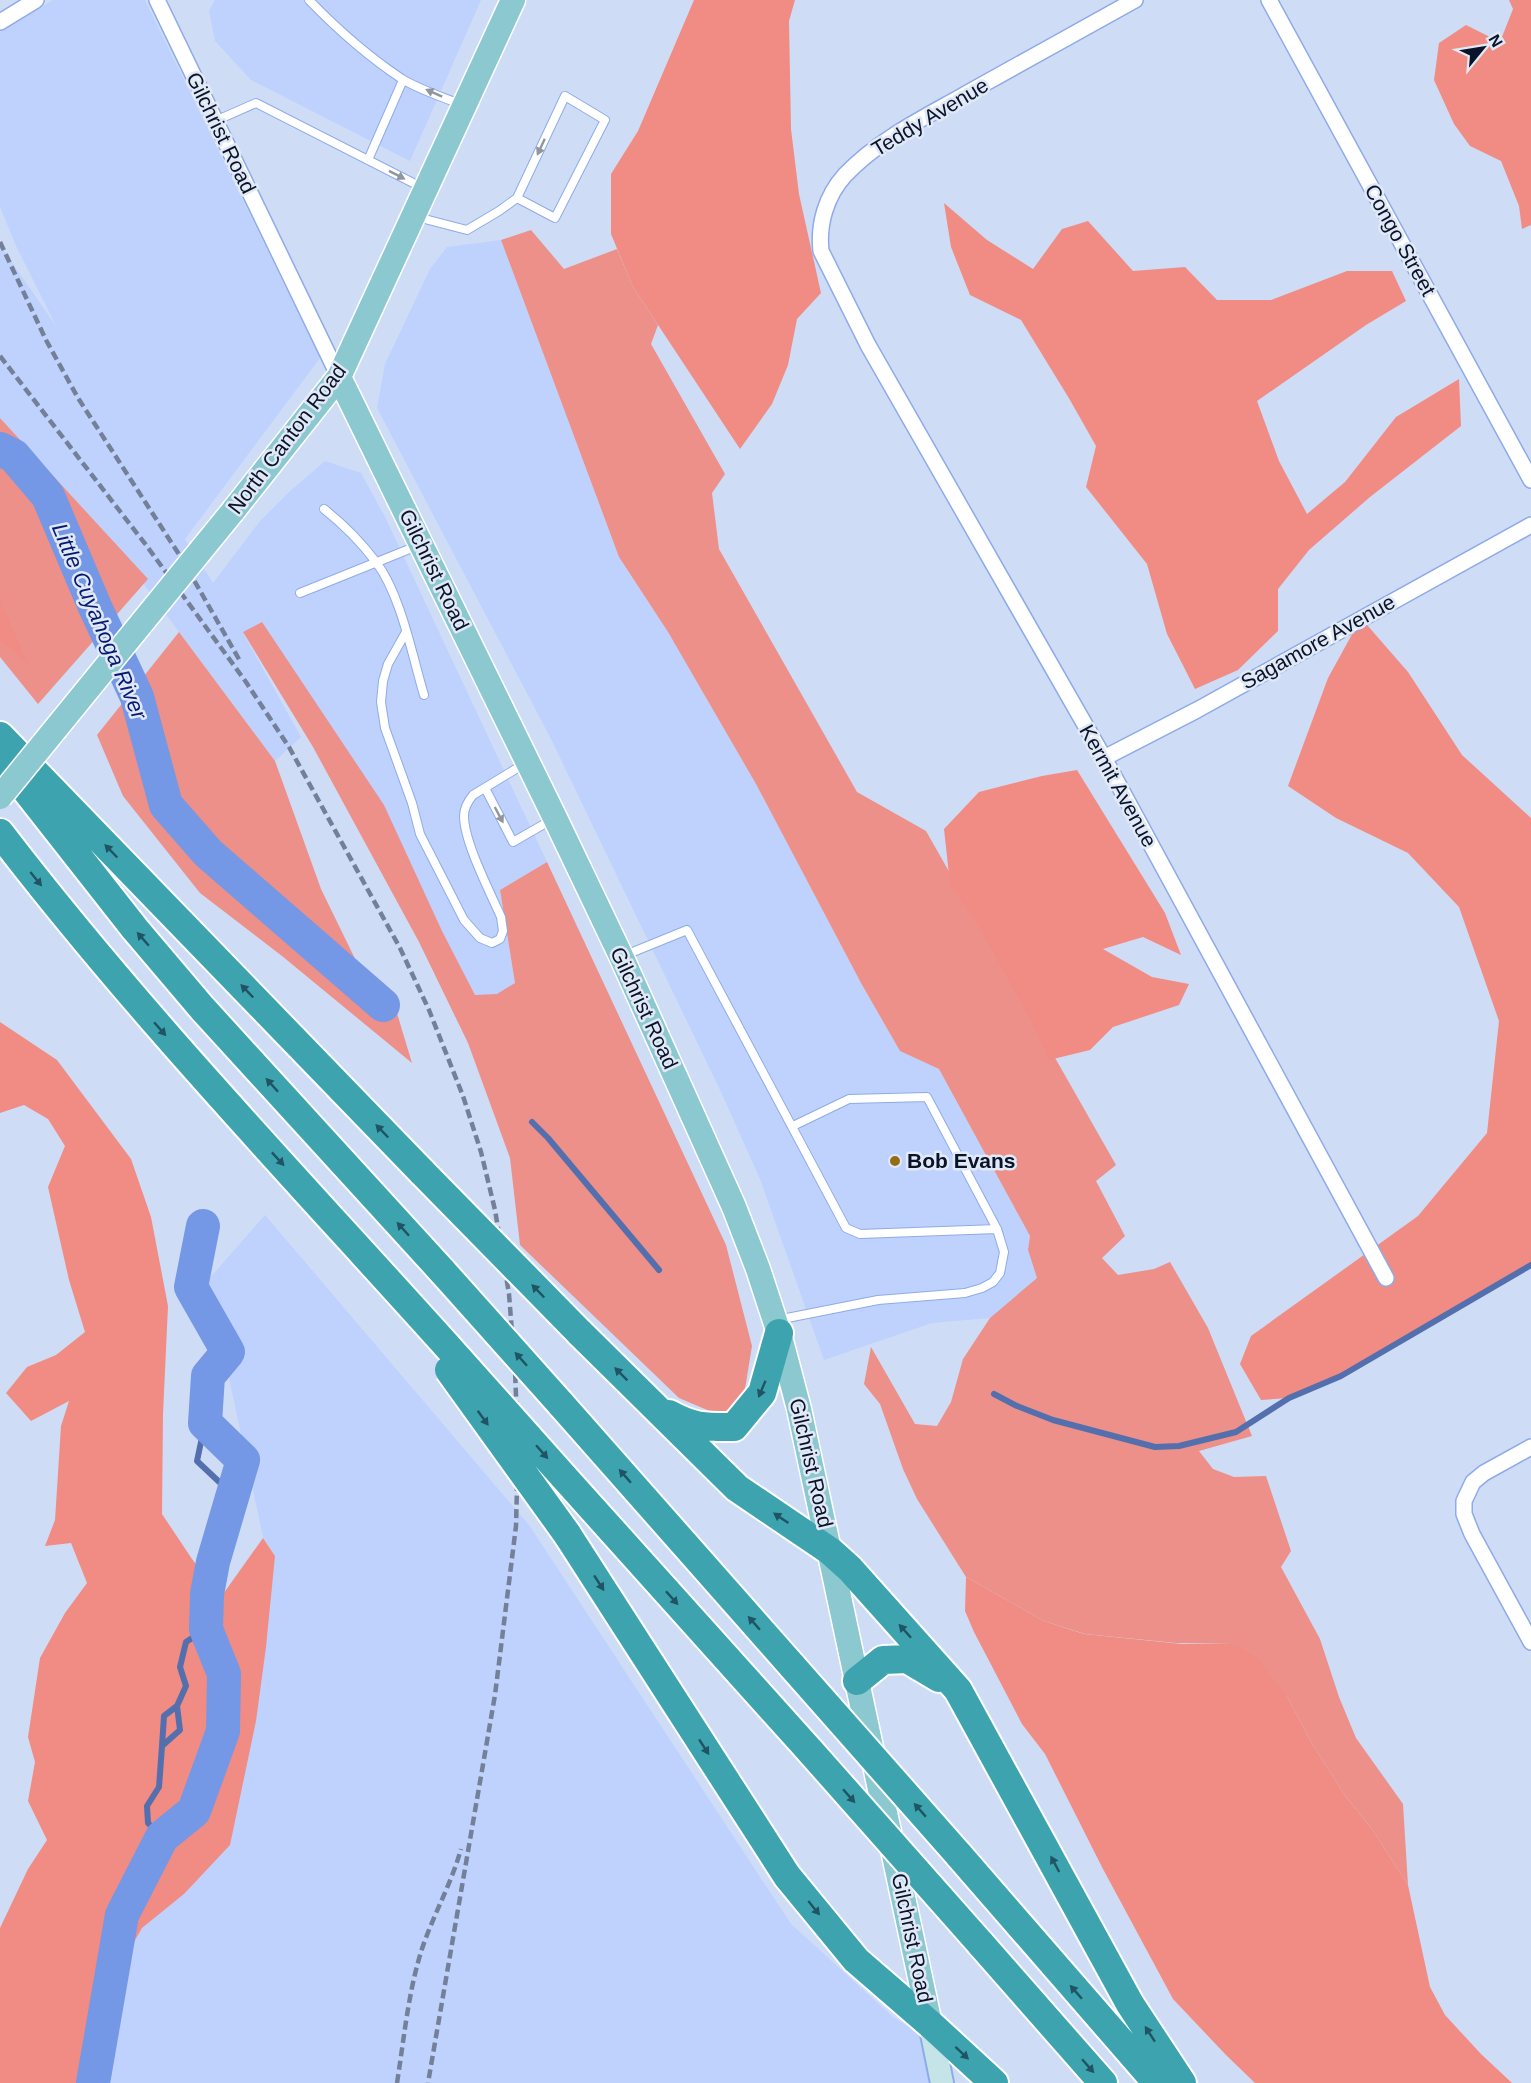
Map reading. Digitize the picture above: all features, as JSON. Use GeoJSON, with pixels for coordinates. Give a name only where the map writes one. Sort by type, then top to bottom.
{"type":"FeatureCollection","features":[{"type":"Feature","properties":{"kind":"highway"},"geometry":{"type":"LineString","coordinates":[[0,736],[423,1173],[650,1403],[737,1488],[830,1551],[958,1690],[1130,2004],[1182,2083]]}},
{"type":"Feature","properties":{"kind":"highway"},"geometry":{"type":"LineString","coordinates":[[0,757],[66,843],[188,990],[560,1403],[1157,2083]]}},
{"type":"Feature","properties":{"kind":"highway"},"geometry":{"type":"LineString","coordinates":[[0,832],[113,974],[195,1070],[378,1269],[448,1358],[567,1534],[787,1876],[856,1960],[994,2083]]}},
{"type":"Feature","properties":{"kind":"highway"},"geometry":{"type":"LineString","coordinates":[[650,1403],[689,1424],[700,1427],[734,1427],[762,1394],[777,1327]]}},
{"type":"Feature","properties":{"kind":"highway"},"geometry":{"type":"LineString","coordinates":[[448,1358],[563,1476],[811,1752],[1103,2083]]}},
{"type":"Feature","properties":{"kind":"highway"},"geometry":{"type":"LineString","coordinates":[[858,1682],[884,1660],[907,1659],[958,1690]]}},
{"type":"Feature","properties":{"kind":"main road","name":"North Canton Road"},"geometry":{"type":"LineString","coordinates":[[0,797],[233,511],[339,376],[513,0]]}},
{"type":"Feature","properties":{"kind":"main road","name":"Gilchrist Road"},"geometry":{"type":"LineString","coordinates":[[339,376],[621,956],[734,1207],[777,1327],[799,1409],[830,1551],[942,2083]]}},
{"type":"Feature","properties":{"kind":"street"},"geometry":{"type":"LineString","coordinates":[[0,22],[36,0]]}},
{"type":"Feature","properties":{"kind":"street","name":"Gilchrist Road"},"geometry":{"type":"LineString","coordinates":[[157,0],[339,376]]}},
{"type":"Feature","properties":{"kind":"street","name":"Teddy Avenue"},"geometry":{"type":"LineString","coordinates":[[843,296],[821,251],[819,235],[827,204],[845,175],[868,154],[918,121],[1135,0]]}},
{"type":"Feature","properties":{"kind":"street","name":"Congo Street"},"geometry":{"type":"LineString","coordinates":[[1269,0],[1531,480]]}},
{"type":"Feature","properties":{"kind":"street","name":"Kermit Avenue"},"geometry":{"type":"LineString","coordinates":[[843,296],[868,345],[1104,758],[1386,1278]]}},
{"type":"Feature","properties":{"kind":"street","name":"Sagamore Avenue"},"geometry":{"type":"LineString","coordinates":[[1104,758],[1197,710],[1531,525]]}},
{"type":"Feature","properties":{"kind":"street"},"geometry":{"type":"LineString","coordinates":[[1531,1447],[1473,1482],[1464,1502],[1464,1514],[1472,1534],[1531,1642]]}},
{"type":"Feature","properties":{"kind":"lane"},"geometry":{"type":"LineString","coordinates":[[309,0],[360,46],[404,80],[464,106]]}},
{"type":"Feature","properties":{"kind":"lane"},"geometry":{"type":"LineString","coordinates":[[368,160],[404,80]]}},
{"type":"Feature","properties":{"kind":"lane"},"geometry":{"type":"LineString","coordinates":[[413,216],[467,230],[499,212],[517,198],[565,96],[604,120],[555,218],[517,198]]}},
{"type":"Feature","properties":{"kind":"lane"},"geometry":{"type":"LineString","coordinates":[[215,121],[256,103],[425,189]]}},
{"type":"Feature","properties":{"kind":"lane"},"geometry":{"type":"LineString","coordinates":[[324,509],[343,524],[376,562],[389,585],[406,632],[424,695]]}},
{"type":"Feature","properties":{"kind":"lane"},"geometry":{"type":"LineString","coordinates":[[300,593],[421,544]]}},
{"type":"Feature","properties":{"kind":"lane"},"geometry":{"type":"LineString","coordinates":[[406,632],[388,664],[382,681],[381,702],[385,728],[420,834],[464,920],[480,938],[492,943],[500,939],[503,931],[501,917],[467,834],[464,814],[467,802],[473,795],[528,761]]}},
{"type":"Feature","properties":{"kind":"lane"},"geometry":{"type":"LineString","coordinates":[[485,788],[513,842],[555,818]]}},
{"type":"Feature","properties":{"kind":"lane"},"geometry":{"type":"LineString","coordinates":[[621,956],[687,930],[846,1228],[860,1233],[997,1228]]}},
{"type":"Feature","properties":{"kind":"lane"},"geometry":{"type":"LineString","coordinates":[[777,1327],[855,1304],[965,1293],[982,1288],[993,1282],[1000,1273],[1004,1252],[997,1228],[927,1097],[849,1099],[793,1126]]}},
{"type":"Feature","properties":{"kind":"shaded area"},"geometry":{"type":"Polygon","coordinates":[[[53,0],[145,0],[320,358],[185,539],[213,583],[260,521],[325,461],[361,473],[386,519],[547,862],[500,890],[515,983],[497,995],[475,995],[442,931],[261,622],[243,633],[301,737],[275,761],[104,531],[0,418],[0,245],[56,326],[16,246],[0,207],[0,32],[53,0]]]}},
{"type":"Feature","properties":{"kind":"shaded area"},"geometry":{"type":"Polygon","coordinates":[[[215,0],[481,0],[410,161],[251,80],[215,41],[209,11],[215,0]]]}},
{"type":"Feature","properties":{"kind":"shaded area"},"geometry":{"type":"Polygon","coordinates":[[[694,0],[795,0],[789,21],[791,129],[799,194],[821,293],[797,319],[788,365],[772,404],[740,449],[633,287],[611,234],[611,174],[638,131],[694,0]]]}},
{"type":"Feature","properties":{"kind":"shaded area"},"geometry":{"type":"Polygon","coordinates":[[[1509,0],[1531,0],[1531,225],[1522,229],[1519,206],[1501,161],[1470,146],[1454,124],[1434,80],[1439,43],[1466,25],[1500,42],[1513,9],[1509,0]]]}},
{"type":"Feature","properties":{"kind":"shaded area"},"geometry":{"type":"Polygon","coordinates":[[[944,203],[987,240],[1033,269],[1062,229],[1088,221],[1133,271],[1185,267],[1217,300],[1271,300],[1347,271],[1392,271],[1406,301],[1366,325],[1257,401],[1279,461],[1307,514],[1345,482],[1396,417],[1459,379],[1461,426],[1370,497],[1309,550],[1278,589],[1278,631],[1238,670],[1195,689],[1167,634],[1147,564],[1086,487],[1096,446],[1021,320],[970,295],[951,247],[944,203]]]}},
{"type":"Feature","properties":{"kind":"shaded area"},"geometry":{"type":"Polygon","coordinates":[[[531,230],[564,269],[617,249],[633,287],[658,325],[651,344],[725,474],[712,493],[719,549],[857,792],[926,831],[1116,1165],[1096,1181],[1125,1236],[1102,1258],[1118,1275],[1154,1269],[1170,1262],[1208,1328],[1252,1436],[1199,1451],[1213,1469],[1234,1477],[1266,1476],[1291,1551],[1281,1567],[1320,1639],[1339,1697],[1356,1738],[1403,1804],[1408,1885],[1372,1829],[1346,1797],[1311,1742],[1288,1698],[1232,1644],[1176,1643],[1085,1634],[1044,1621],[966,1577],[917,1499],[903,1469],[880,1404],[864,1384],[871,1347],[915,1424],[937,1426],[951,1402],[963,1359],[990,1318],[1037,1278],[1028,1250],[1030,1236],[939,1069],[900,1051],[861,983],[756,784],[668,632],[619,557],[501,240],[531,230]]]}},
{"type":"Feature","properties":{"kind":"shaded area"},"geometry":{"type":"Polygon","coordinates":[[[501,240],[619,557],[668,632],[756,784],[861,983],[900,1051],[939,1069],[1030,1236],[1028,1250],[1037,1278],[990,1318],[932,1323],[824,1360],[760,1179],[721,1092],[550,737],[377,408],[385,364],[430,269],[447,247],[501,240]]]}},
{"type":"Feature","properties":{"kind":"shaded area"},"geometry":{"type":"Polygon","coordinates":[[[0,418],[148,579],[38,704],[0,657],[0,418]]]}},
{"type":"Feature","properties":{"kind":"shaded area"},"geometry":{"type":"Polygon","coordinates":[[[0,600],[28,664],[0,640],[0,600]]]}},
{"type":"Feature","properties":{"kind":"shaded area"},"geometry":{"type":"Polygon","coordinates":[[[1361,618],[1408,672],[1462,755],[1531,818],[1531,1266],[1341,1376],[1289,1398],[1261,1400],[1240,1364],[1251,1336],[1418,1216],[1487,1133],[1499,1021],[1459,907],[1408,853],[1336,818],[1288,786],[1328,678],[1361,618]]]}},
{"type":"Feature","properties":{"kind":"shaded area"},"geometry":{"type":"Polygon","coordinates":[[[262,622],[384,805],[442,931],[475,995],[497,994],[515,983],[500,890],[547,862],[726,1245],[752,1346],[743,1401],[719,1415],[679,1398],[520,1245],[510,1158],[468,1043],[419,942],[313,747],[243,632],[262,622]]]}},
{"type":"Feature","properties":{"kind":"shaded area"},"geometry":{"type":"Polygon","coordinates":[[[179,632],[275,761],[321,889],[360,969],[393,1000],[412,1063],[282,956],[200,893],[123,796],[97,735],[179,632]]]}},
{"type":"Feature","properties":{"kind":"shaded area"},"geometry":{"type":"Polygon","coordinates":[[[1077,770],[1165,913],[1181,955],[1143,937],[1103,949],[1152,977],[1189,984],[1179,1005],[1113,1027],[1090,1050],[1049,1060],[1031,1020],[983,934],[950,884],[944,829],[979,792],[1042,776],[1077,770]]]}},
{"type":"Feature","properties":{"kind":"shaded area"},"geometry":{"type":"Polygon","coordinates":[[[0,1022],[57,1060],[131,1159],[151,1217],[168,1306],[163,1414],[162,1514],[221,1597],[263,1538],[275,1556],[256,1721],[230,1845],[184,1894],[142,1928],[110,1984],[93,2083],[0,2083],[0,1928],[28,1869],[47,1840],[28,1801],[35,1762],[28,1737],[40,1658],[65,1613],[87,1583],[71,1543],[45,1546],[55,1520],[61,1426],[69,1401],[31,1421],[6,1393],[27,1367],[56,1355],[85,1332],[69,1280],[48,1187],[65,1146],[48,1119],[24,1105],[0,1113],[0,1022]]]}},
{"type":"Feature","properties":{"kind":"shaded area"},"geometry":{"type":"Polygon","coordinates":[[[265,1215],[529,1525],[791,1924],[893,2017],[935,2043],[942,2083],[93,2083],[110,1984],[142,1928],[184,1894],[275,1556],[263,1537],[208,1280],[265,1215]]]}},
{"type":"Feature","properties":{"kind":"shaded area"},"geometry":{"type":"Polygon","coordinates":[[[966,1577],[1044,1621],[1084,1634],[1182,1644],[1232,1644],[1256,1656],[1288,1698],[1311,1742],[1346,1797],[1372,1829],[1408,1885],[1430,1987],[1445,2015],[1512,2083],[1255,2083],[1173,1999],[1103,1869],[1045,1754],[1022,1724],[974,1632],[965,1611],[966,1577]]]}},
{"type":"Feature","properties":{"kind":"waterway","name":"Little Cuyahoga River"},"geometry":{"type":"LineString","coordinates":[[0,449],[14,456],[48,496],[95,607],[137,697],[166,805],[208,853],[383,1005]]}},
{"type":"Feature","properties":{"kind":"waterway","name":"Little Cuyahoga River"},"geometry":{"type":"LineString","coordinates":[[379,1001],[383,1005]]}},
{"type":"Feature","properties":{"kind":"waterway","name":"Little Cuyahoga River"},"geometry":{"type":"LineString","coordinates":[[532,1122],[659,1270]]}},
{"type":"Feature","properties":{"kind":"waterway","name":"Little Cuyahoga River"},"geometry":{"type":"LineString","coordinates":[[93,2083],[122,1915],[162,1837],[194,1811],[223,1731],[224,1674],[206,1629],[207,1594],[213,1562],[243,1460],[205,1423],[208,1376],[228,1352],[191,1287],[203,1226]]}},
{"type":"Feature","properties":{"kind":"waterway"},"geometry":{"type":"LineString","coordinates":[[994,1394],[1053,1420],[1155,1447],[1179,1446],[1236,1432],[1289,1398],[1341,1376],[1531,1265]]}},
{"type":"Feature","properties":{"kind":"waterway","name":"Little Cuyahoga River"},"geometry":{"type":"LineString","coordinates":[[205,1423],[197,1461],[232,1494]]}},
{"type":"Feature","properties":{"kind":"waterway","name":"Little Cuyahoga River"},"geometry":{"type":"LineString","coordinates":[[162,1837],[148,1823],[147,1806],[159,1787],[162,1746],[180,1730],[177,1706],[186,1686],[180,1667],[186,1642],[206,1629]]}},
{"type":"Feature","properties":{"kind":"waterway","name":"Little Cuyahoga River"},"geometry":{"type":"LineString","coordinates":[[162,1746],[164,1716],[177,1706]]}},
{"type":"Feature","properties":{"kind":"railway"},"geometry":{"type":"LineString","coordinates":[[0,242],[46,340],[78,398],[182,559],[240,661]]}},
{"type":"Feature","properties":{"kind":"railway"},"geometry":{"type":"LineString","coordinates":[[0,356],[146,545],[246,682],[289,747],[400,948],[429,1010],[463,1096],[481,1152],[495,1210],[509,1294],[518,1448],[516,1526],[495,1695],[428,2083]]}},
{"type":"Feature","properties":{"kind":"railway"},"geometry":{"type":"LineString","coordinates":[[397,2083],[417,1968],[425,1939],[461,1849]]}},
{"type":"Feature","properties":{"kind":"place","name":"Bob Evans"},"geometry":{"type":"Point","coordinates":[895,1161]}}]}
